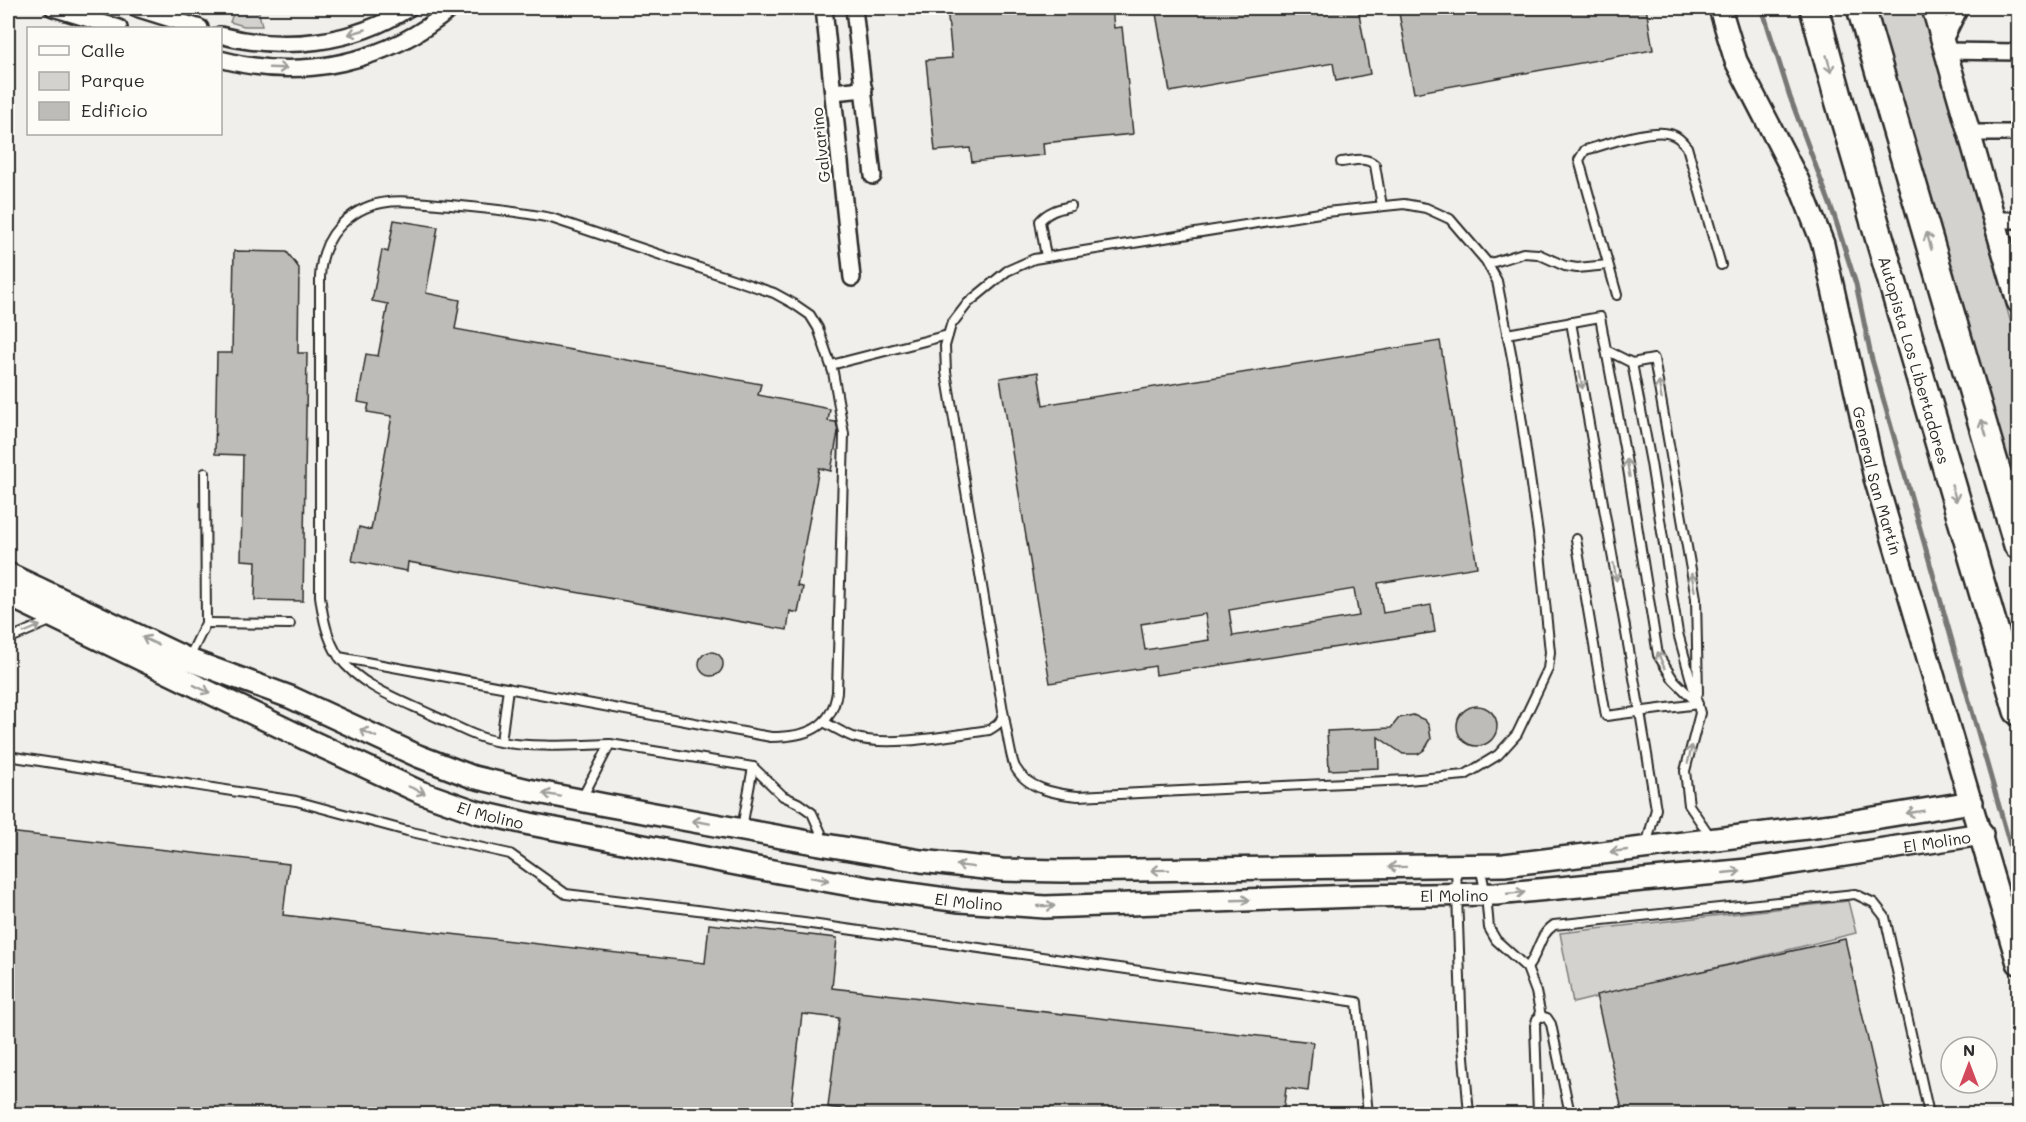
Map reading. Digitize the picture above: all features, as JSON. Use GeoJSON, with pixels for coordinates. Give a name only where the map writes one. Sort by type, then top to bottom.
{"type":"FeatureCollection","features":[{"type":"Feature","properties":{"kind":"highway","name":"Autopista Los Libertadores"},"geometry":{"type":"LineString","coordinates":[[1814,8],[1842,112],[2019,711]]}},
{"type":"Feature","properties":{"kind":"highway"},"geometry":{"type":"LineString","coordinates":[[1862,8],[2019,544]]}},
{"type":"Feature","properties":{"kind":"street"},"geometry":{"type":"LineString","coordinates":[[54,8],[116,27]]}},
{"type":"Feature","properties":{"kind":"street"},"geometry":{"type":"LineString","coordinates":[[136,8],[197,27]]}},
{"type":"Feature","properties":{"kind":"street"},"geometry":{"type":"LineString","coordinates":[[222,35],[276,44],[313,42],[370,28],[410,8]]}},
{"type":"Feature","properties":{"kind":"street"},"geometry":{"type":"LineString","coordinates":[[222,60],[251,66],[291,69],[336,65],[360,59],[401,42],[452,8]]}},
{"type":"Feature","properties":{"kind":"street","name":"Galvarino"},"geometry":{"type":"LineString","coordinates":[[825,8],[852,278]]}},
{"type":"Feature","properties":{"kind":"street"},"geometry":{"type":"LineString","coordinates":[[854,8],[873,176]]}},
{"type":"Feature","properties":{"kind":"street","name":"General San Martín"},"geometry":{"type":"LineString","coordinates":[[1720,8],[1736,61],[1798,181],[1823,244],[1875,478],[2019,963]]}},
{"type":"Feature","properties":{"kind":"street"},"geometry":{"type":"LineString","coordinates":[[1933,8],[2019,302]]}},
{"type":"Feature","properties":{"kind":"street"},"geometry":{"type":"LineString","coordinates":[[1943,48],[1960,8]]}},
{"type":"Feature","properties":{"kind":"street"},"geometry":{"type":"LineString","coordinates":[[1943,48],[2019,52]]}},
{"type":"Feature","properties":{"kind":"street"},"geometry":{"type":"LineString","coordinates":[[833,92],[864,89]]}},
{"type":"Feature","properties":{"kind":"street"},"geometry":{"type":"LineString","coordinates":[[1968,133],[2019,133]]}},
{"type":"Feature","properties":{"kind":"street"},"geometry":{"type":"LineString","coordinates":[[1994,220],[2019,220]]}},
{"type":"Feature","properties":{"kind":"street","name":"El Molino"},"geometry":{"type":"LineString","coordinates":[[8,574],[60,609],[308,740],[420,792],[477,812],[521,823],[873,889],[987,904],[1045,906],[1357,896],[1486,895],[1674,879],[1982,834]]}},
{"type":"Feature","properties":{"kind":"street","name":"El Molino"},"geometry":{"type":"LineString","coordinates":[[8,595],[60,609],[290,697],[445,767],[500,784],[820,844],[921,861],[998,870],[1504,865],[1832,825],[1972,802]]}},
{"type":"Feature","properties":{"kind":"street"},"geometry":{"type":"LineString","coordinates":[[308,740],[306,734],[309,723],[321,711]]}},
{"type":"Feature","properties":{"kind":"street"},"geometry":{"type":"LineString","coordinates":[[602,838],[598,828],[599,822],[603,811],[610,805]]}},
{"type":"Feature","properties":{"kind":"street"},"geometry":{"type":"LineString","coordinates":[[1823,859],[1832,852],[1836,841],[1836,830],[1832,825]]}},
{"type":"Feature","properties":{"kind":"street"},"geometry":{"type":"LineString","coordinates":[[987,904],[997,897],[1002,886],[1001,874],[998,870]]}},
{"type":"Feature","properties":{"kind":"lane"},"geometry":{"type":"LineString","coordinates":[[1617,295],[1579,160],[1585,150],[1655,131],[1674,135],[1687,147],[1721,265]]}},
{"type":"Feature","properties":{"kind":"lane"},"geometry":{"type":"LineString","coordinates":[[8,151],[10,252]]}},
{"type":"Feature","properties":{"kind":"lane"},"geometry":{"type":"LineString","coordinates":[[1341,162],[1363,159],[1370,160],[1375,165],[1382,206]]}},
{"type":"Feature","properties":{"kind":"lane"},"geometry":{"type":"LineString","coordinates":[[339,657],[771,737],[803,734],[824,722],[836,704],[837,692],[844,434],[831,365],[818,328],[810,315],[774,293],[551,218],[526,213],[403,201],[389,201],[361,208],[333,233],[321,263],[320,596],[329,638],[339,657],[351,670],[376,688],[481,738],[501,742],[555,745],[610,744],[753,767],[783,796],[812,813],[821,833],[820,844]]}},
{"type":"Feature","properties":{"kind":"lane"},"geometry":{"type":"LineString","coordinates":[[1404,204],[1426,208],[1450,219],[1488,264],[1497,281],[1515,368],[1538,533],[1550,652],[1548,669],[1517,734],[1498,755],[1465,774],[1407,780],[1078,796],[1051,793],[1026,780],[1015,767],[1003,711],[946,372],[945,346],[951,325],[968,303],[1006,272],[1046,257],[1326,212],[1382,206],[1404,204]]}},
{"type":"Feature","properties":{"kind":"lane"},"geometry":{"type":"LineString","coordinates":[[1046,257],[1040,221],[1045,215],[1071,206]]}},
{"type":"Feature","properties":{"kind":"lane"},"geometry":{"type":"LineString","coordinates":[[1488,264],[1523,253],[1538,254],[1564,266],[1577,268],[1608,265]]}},
{"type":"Feature","properties":{"kind":"lane"},"geometry":{"type":"LineString","coordinates":[[1508,334],[1600,317],[1628,469],[1658,655],[1672,679],[1698,704]]}},
{"type":"Feature","properties":{"kind":"lane"},"geometry":{"type":"LineString","coordinates":[[1571,322],[1656,809],[1646,848]]}},
{"type":"Feature","properties":{"kind":"lane"},"geometry":{"type":"LineString","coordinates":[[831,365],[948,334]]}},
{"type":"Feature","properties":{"kind":"lane"},"geometry":{"type":"LineString","coordinates":[[1606,350],[1632,363],[1654,359],[1696,598],[1698,704]]}},
{"type":"Feature","properties":{"kind":"lane"},"geometry":{"type":"LineString","coordinates":[[1632,363],[1678,633],[1700,713],[1685,771],[1689,805],[1713,840]]}},
{"type":"Feature","properties":{"kind":"lane"},"geometry":{"type":"LineString","coordinates":[[189,660],[206,623],[205,473]]}},
{"type":"Feature","properties":{"kind":"lane"},"geometry":{"type":"LineString","coordinates":[[1576,538],[1606,716],[1698,704]]}},
{"type":"Feature","properties":{"kind":"lane"},"geometry":{"type":"LineString","coordinates":[[8,639],[60,609]]}},
{"type":"Feature","properties":{"kind":"lane"},"geometry":{"type":"LineString","coordinates":[[206,623],[290,624]]}},
{"type":"Feature","properties":{"kind":"lane"},"geometry":{"type":"LineString","coordinates":[[501,742],[508,688]]}},
{"type":"Feature","properties":{"kind":"lane"},"geometry":{"type":"LineString","coordinates":[[824,722],[855,738],[920,739],[989,730],[1002,719],[1003,711]]}},
{"type":"Feature","properties":{"kind":"lane"},"geometry":{"type":"LineString","coordinates":[[581,800],[610,744]]}},
{"type":"Feature","properties":{"kind":"lane"},"geometry":{"type":"LineString","coordinates":[[8,756],[296,801],[407,831],[510,854],[566,894],[804,923],[1357,1002],[1368,1114]]}},
{"type":"Feature","properties":{"kind":"lane"},"geometry":{"type":"LineString","coordinates":[[741,829],[753,767]]}},
{"type":"Feature","properties":{"kind":"lane"},"geometry":{"type":"LineString","coordinates":[[1456,866],[1462,1034],[1469,1114]]}},
{"type":"Feature","properties":{"kind":"lane"},"geometry":{"type":"LineString","coordinates":[[1480,866],[1489,928],[1496,940],[1527,968],[1536,992],[1541,1016]]}},
{"type":"Feature","properties":{"kind":"lane"},"geometry":{"type":"LineString","coordinates":[[1527,968],[1535,958],[1544,932],[1554,925],[1855,894],[1874,903],[1885,917],[1929,1114]]}},
{"type":"Feature","properties":{"kind":"lane"},"geometry":{"type":"LineString","coordinates":[[1538,1114],[1535,1026],[1537,1019],[1541,1016]]}},
{"type":"Feature","properties":{"kind":"lane"},"geometry":{"type":"LineString","coordinates":[[1541,1016],[1547,1018],[1551,1024],[1570,1114]]}},
{"type":"Feature","properties":{"kind":"green space"},"geometry":{"type":"Polygon","coordinates":[[[235,8],[258,8],[262,26],[244,26],[230,22],[235,8]]]}},
{"type":"Feature","properties":{"kind":"green space"},"geometry":{"type":"Polygon","coordinates":[[[1873,8],[1922,8],[2018,348],[2018,504],[1873,8]]]}},
{"type":"Feature","properties":{"kind":"green space"},"geometry":{"type":"Polygon","coordinates":[[[1848,901],[1856,933],[1573,1003],[1560,933],[1848,901]]]}},
{"type":"Feature","properties":{"kind":"building"},"geometry":{"type":"Polygon","coordinates":[[[947,8],[1112,8],[1114,28],[1122,27],[1133,134],[1043,143],[1044,155],[972,162],[970,148],[935,151],[926,60],[952,58],[947,8]]]}},
{"type":"Feature","properties":{"kind":"building"},"geometry":{"type":"Polygon","coordinates":[[[1155,8],[1358,8],[1370,74],[1336,81],[1333,63],[1170,92],[1155,8]]]}},
{"type":"Feature","properties":{"kind":"building"},"geometry":{"type":"Polygon","coordinates":[[[1398,8],[1646,8],[1653,50],[1414,93],[1398,8]]]}},
{"type":"Feature","properties":{"kind":"building"},"geometry":{"type":"Polygon","coordinates":[[[394,220],[438,227],[426,293],[460,300],[455,329],[761,384],[758,395],[830,409],[828,421],[836,422],[838,432],[831,471],[819,468],[797,586],[803,587],[798,613],[790,611],[787,630],[408,562],[407,571],[352,561],[359,527],[371,530],[392,416],[367,412],[369,404],[358,402],[366,354],[378,356],[388,304],[372,301],[382,250],[388,252],[394,220]]]}},
{"type":"Feature","properties":{"kind":"building"},"geometry":{"type":"Polygon","coordinates":[[[234,251],[287,252],[299,268],[298,353],[307,353],[303,601],[255,600],[256,561],[241,560],[243,455],[215,454],[217,353],[232,353],[234,251]]]}},
{"type":"Feature","properties":{"kind":"building"},"geometry":{"type":"Polygon","coordinates":[[[1440,341],[1477,567],[1378,583],[1383,613],[1431,605],[1435,632],[1156,675],[1155,666],[1050,683],[1000,378],[1038,372],[1043,405],[1440,341]],[[1354,589],[1229,610],[1233,636],[1359,616],[1354,589]],[[1205,614],[1141,624],[1145,650],[1209,640],[1205,614]]]}},
{"type":"Feature","properties":{"kind":"building"},"geometry":{"type":"Polygon","coordinates":[[[711,652],[720,655],[723,664],[720,673],[711,676],[702,673],[699,664],[702,655],[711,652]]]}},
{"type":"Feature","properties":{"kind":"building"},"geometry":{"type":"Polygon","coordinates":[[[1477,706],[1485,707],[1491,712],[1496,718],[1496,734],[1491,740],[1485,745],[1477,746],[1469,745],[1463,740],[1458,734],[1457,726],[1458,718],[1463,712],[1469,707],[1477,706]]]}},
{"type":"Feature","properties":{"kind":"building"},"geometry":{"type":"Polygon","coordinates":[[[1413,715],[1425,720],[1429,726],[1431,739],[1424,750],[1418,754],[1403,754],[1378,737],[1379,768],[1329,770],[1327,731],[1391,728],[1399,718],[1413,715]]]}},
{"type":"Feature","properties":{"kind":"building"},"geometry":{"type":"Polygon","coordinates":[[[8,832],[289,864],[283,915],[705,963],[709,924],[837,938],[832,988],[1313,1042],[1308,1091],[1286,1088],[1283,1114],[841,1114],[841,1109],[828,1107],[839,1018],[802,1014],[790,1114],[8,1114],[8,832]]]}},
{"type":"Feature","properties":{"kind":"building"},"geometry":{"type":"Polygon","coordinates":[[[1845,939],[1885,1114],[1623,1114],[1596,995],[1845,939]]]}},
{"type":"Feature","properties":{"kind":"waterway"},"geometry":{"type":"LineString","coordinates":[[1762,8],[1790,97],[1834,215],[1856,284],[1871,356],[2018,873]]}}]}
